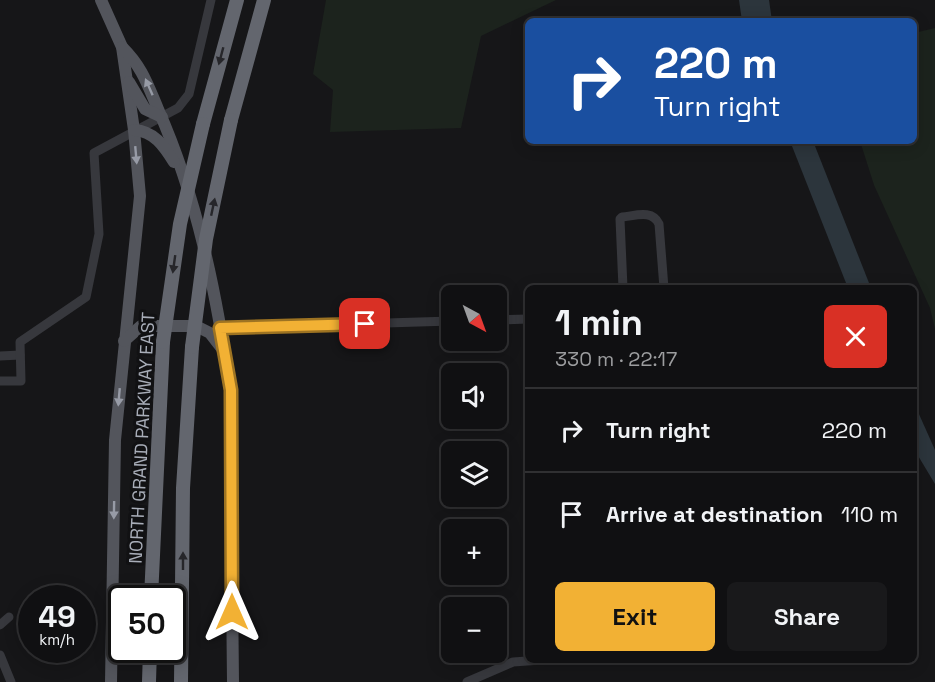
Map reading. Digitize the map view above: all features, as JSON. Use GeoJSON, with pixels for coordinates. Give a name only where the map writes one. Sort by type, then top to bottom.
{"type":"FeatureCollection","features":[{"type":"Feature","properties":{"kind":"highway","name":"NORTH GRAND PARKWAY EAST"},"geometry":{"type":"LineString","coordinates":[[152,585],[163,342],[180,224],[203,124],[237,0]]}},
{"type":"Feature","properties":{"kind":"highway"},"geometry":{"type":"LineString","coordinates":[[182,682],[183,488],[192,347],[206,239],[231,120],[264,0]]}},
{"type":"Feature","properties":{"kind":"highway"},"geometry":{"type":"LineString","coordinates":[[149,682],[150,663]]}},
{"type":"Feature","properties":{"kind":"main road"},"geometry":{"type":"LineString","coordinates":[[101,0],[122,46],[138,63],[162,117],[186,181],[206,259],[225,352],[231,390],[232,682]]}},
{"type":"Feature","properties":{"kind":"main road","name":"NORTH GRAND PARKWAY EAST"},"geometry":{"type":"LineString","coordinates":[[111,682],[115,440],[140,196],[134,130],[122,46]]}},
{"type":"Feature","properties":{"kind":"main road"},"geometry":{"type":"LineString","coordinates":[[125,76],[145,109],[162,117]]}},
{"type":"Feature","properties":{"kind":"main road"},"geometry":{"type":"LineString","coordinates":[[134,130],[146,131],[155,136],[186,181]]}},
{"type":"Feature","properties":{"kind":"main road"},"geometry":{"type":"LineString","coordinates":[[124,341],[141,326],[196,326],[210,333],[225,352]]}},
{"type":"Feature","properties":{"kind":"street"},"geometry":{"type":"LineString","coordinates":[[0,381],[21,381],[20,342],[86,297],[99,234],[94,153],[178,108],[189,94],[212,0]]}},
{"type":"Feature","properties":{"kind":"street"},"geometry":{"type":"LineString","coordinates":[[623,285],[620,219],[650,214],[658,224],[664,285]]}},
{"type":"Feature","properties":{"kind":"street"},"geometry":{"type":"LineString","coordinates":[[507,320],[525,319]]}},
{"type":"Feature","properties":{"kind":"street"},"geometry":{"type":"LineString","coordinates":[[220,328],[441,321]]}},
{"type":"Feature","properties":{"kind":"street"},"geometry":{"type":"LineString","coordinates":[[0,356],[20,355]]}},
{"type":"Feature","properties":{"kind":"street"},"geometry":{"type":"LineString","coordinates":[[0,624],[9,616]]}},
{"type":"Feature","properties":{"kind":"street"},"geometry":{"type":"LineString","coordinates":[[0,655],[11,682]]}},
{"type":"Feature","properties":{"kind":"street"},"geometry":{"type":"LineString","coordinates":[[467,682],[513,662],[525,661]]}},
{"type":"Feature","properties":{"kind":"shaded area"},"geometry":{"type":"Polygon","coordinates":[[[326,0],[556,0],[481,36],[461,128],[330,132],[333,90],[313,74],[326,0]]]}},
{"type":"Feature","properties":{"kind":"shaded area"},"geometry":{"type":"Polygon","coordinates":[[[739,0],[769,0],[772,18],[742,18],[739,0]]]}},
{"type":"Feature","properties":{"kind":"shaded area"},"geometry":{"type":"Polygon","coordinates":[[[935,28],[935,329],[930,308],[874,185],[861,144],[917,144],[917,32],[935,28]]]}},
{"type":"Feature","properties":{"kind":"shaded area"},"geometry":{"type":"Polygon","coordinates":[[[791,144],[814,144],[870,285],[847,285],[791,144]]]}},
{"type":"Feature","properties":{"kind":"shaded area"},"geometry":{"type":"Polygon","coordinates":[[[917,410],[935,450],[935,484],[917,454],[917,410]]]}},
{"type":"Feature","properties":{"kind":"route"},"geometry":{"type":"LineString","coordinates":[[232,612],[231,390],[220,328],[365,324]]}}]}
